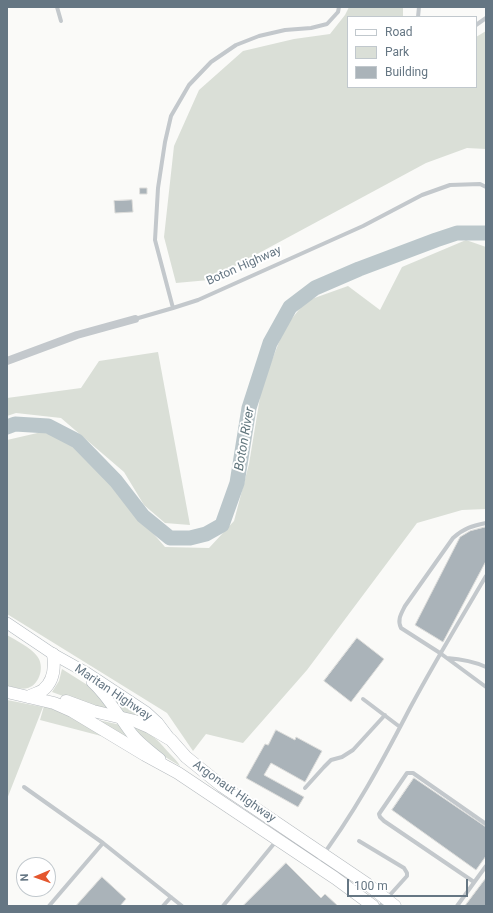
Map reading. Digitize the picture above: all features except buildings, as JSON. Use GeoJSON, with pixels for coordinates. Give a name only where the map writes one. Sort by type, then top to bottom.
{"type":"FeatureCollection","features":[{"type":"Feature","properties":{"kind":"main road","name":"Maritan Highway"},"geometry":{"type":"LineString","coordinates":[[7,623],[146,712],[158,723],[171,740]]}},
{"type":"Feature","properties":{"kind":"main road"},"geometry":{"type":"LineString","coordinates":[[34,698],[49,682],[54,671],[54,654]]}},
{"type":"Feature","properties":{"kind":"main road","name":"Maritan Highway"},"geometry":{"type":"LineString","coordinates":[[70,664],[97,687],[107,698],[142,745],[178,773]]}},
{"type":"Feature","properties":{"kind":"main road","name":"Argonaut Highway"},"geometry":{"type":"LineString","coordinates":[[11,692],[54,703],[72,711],[178,773],[316,864],[373,906]]}},
{"type":"Feature","properties":{"kind":"main road","name":"Argonaut Highway"},"geometry":{"type":"LineString","coordinates":[[34,698],[53,699],[68,702],[92,711],[135,721],[150,727],[171,740],[186,757],[211,778],[358,878],[387,904]]}},
{"type":"Feature","properties":{"kind":"street","name":"Boton Highway"},"geometry":{"type":"LineString","coordinates":[[7,361],[77,335],[135,319]]}},
{"type":"Feature","properties":{"kind":"lane"},"geometry":{"type":"LineString","coordinates":[[57,7],[61,21]]}},
{"type":"Feature","properties":{"kind":"lane"},"geometry":{"type":"LineString","coordinates":[[173,308],[155,240],[158,188],[165,142],[171,116],[189,85],[211,62],[236,45],[259,36],[279,31],[311,28],[327,24],[338,12],[339,7]]}},
{"type":"Feature","properties":{"kind":"lane"},"geometry":{"type":"LineString","coordinates":[[477,24],[486,18]]}},
{"type":"Feature","properties":{"kind":"lane","name":"Boton Highway"},"geometry":{"type":"LineString","coordinates":[[135,319],[198,300],[363,226],[422,195],[450,185],[480,184],[486,186]]}},
{"type":"Feature","properties":{"kind":"lane"},"geometry":{"type":"LineString","coordinates":[[486,523],[462,530],[453,538],[400,614],[398,623],[401,628],[440,653],[486,687]]}},
{"type":"Feature","properties":{"kind":"lane"},"geometry":{"type":"LineString","coordinates":[[316,864],[341,830],[390,747],[440,653],[486,576]]}},
{"type":"Feature","properties":{"kind":"lane"},"geometry":{"type":"LineString","coordinates":[[446,658],[466,660],[486,667]]}},
{"type":"Feature","properties":{"kind":"lane"},"geometry":{"type":"LineString","coordinates":[[363,699],[400,727]]}},
{"type":"Feature","properties":{"kind":"lane"},"geometry":{"type":"LineString","coordinates":[[305,788],[331,760],[342,757],[353,750],[385,716]]}},
{"type":"Feature","properties":{"kind":"lane"},"geometry":{"type":"LineString","coordinates":[[474,882],[384,821],[379,814],[406,773],[409,772],[413,773],[486,824]]}},
{"type":"Feature","properties":{"kind":"lane"},"geometry":{"type":"LineString","coordinates":[[24,787],[103,843],[182,906]]}},
{"type":"Feature","properties":{"kind":"lane"},"geometry":{"type":"LineString","coordinates":[[224,906],[286,829]]}},
{"type":"Feature","properties":{"kind":"lane"},"geometry":{"type":"LineString","coordinates":[[359,841],[404,868],[407,873],[387,904]]}},
{"type":"Feature","properties":{"kind":"lane"},"geometry":{"type":"LineString","coordinates":[[49,906],[103,843]]}},
{"type":"Feature","properties":{"kind":"lane"},"geometry":{"type":"LineString","coordinates":[[457,906],[486,866]]}},
{"type":"Feature","properties":{"kind":"lane"},"geometry":{"type":"LineString","coordinates":[[348,889],[358,878]]}},
{"type":"Feature","properties":{"kind":"lane"},"geometry":{"type":"LineString","coordinates":[[163,906],[171,897]]}},
{"type":"Feature","properties":{"kind":"green space"},"geometry":{"type":"Polygon","coordinates":[[[349,7],[403,7],[403,16],[347,16],[347,88],[477,88],[477,36],[486,31],[486,149],[467,148],[426,163],[209,280],[176,283],[164,237],[174,146],[199,90],[243,51],[294,39],[330,34],[345,15],[349,7]]]}},
{"type":"Feature","properties":{"kind":"green space"},"geometry":{"type":"Polygon","coordinates":[[[466,240],[486,247],[486,509],[462,510],[417,523],[307,670],[243,743],[206,734],[193,751],[167,713],[7,614],[7,440],[46,431],[74,446],[111,485],[165,547],[209,548],[234,521],[249,464],[262,385],[285,327],[306,301],[348,286],[380,310],[402,267],[466,240]]]}},
{"type":"Feature","properties":{"kind":"green space"},"geometry":{"type":"Polygon","coordinates":[[[158,352],[190,525],[165,523],[144,505],[124,472],[61,418],[16,413],[7,416],[7,398],[81,388],[99,361],[158,352]]]}},
{"type":"Feature","properties":{"kind":"green space"},"geometry":{"type":"Polygon","coordinates":[[[7,635],[31,650],[37,656],[41,665],[40,674],[36,683],[28,688],[20,689],[7,686],[7,635]]]}},
{"type":"Feature","properties":{"kind":"green space"},"geometry":{"type":"Polygon","coordinates":[[[62,669],[89,686],[101,697],[112,714],[52,692],[59,681],[62,669]]]}},
{"type":"Feature","properties":{"kind":"green space"},"geometry":{"type":"Polygon","coordinates":[[[102,690],[139,715],[151,725],[123,716],[102,690]]]}},
{"type":"Feature","properties":{"kind":"green space"},"geometry":{"type":"Polygon","coordinates":[[[7,700],[43,707],[7,799],[7,700]]]}},
{"type":"Feature","properties":{"kind":"green space"},"geometry":{"type":"Polygon","coordinates":[[[44,706],[71,716],[105,737],[40,720],[44,706]]]}},
{"type":"Feature","properties":{"kind":"green space"},"geometry":{"type":"Polygon","coordinates":[[[98,720],[121,725],[139,748],[98,720]]]}},
{"type":"Feature","properties":{"kind":"green space"},"geometry":{"type":"Polygon","coordinates":[[[130,726],[143,730],[153,736],[180,766],[152,749],[130,726]]]}},
{"type":"Feature","properties":{"kind":"waterway","name":"Boton River"},"geometry":{"type":"LineString","coordinates":[[7,427],[15,424],[48,426],[77,441],[116,481],[143,516],[170,538],[190,538],[206,534],[222,525],[237,483],[249,408],[270,343],[290,307],[315,288],[359,269],[457,233],[486,233]]}}]}
